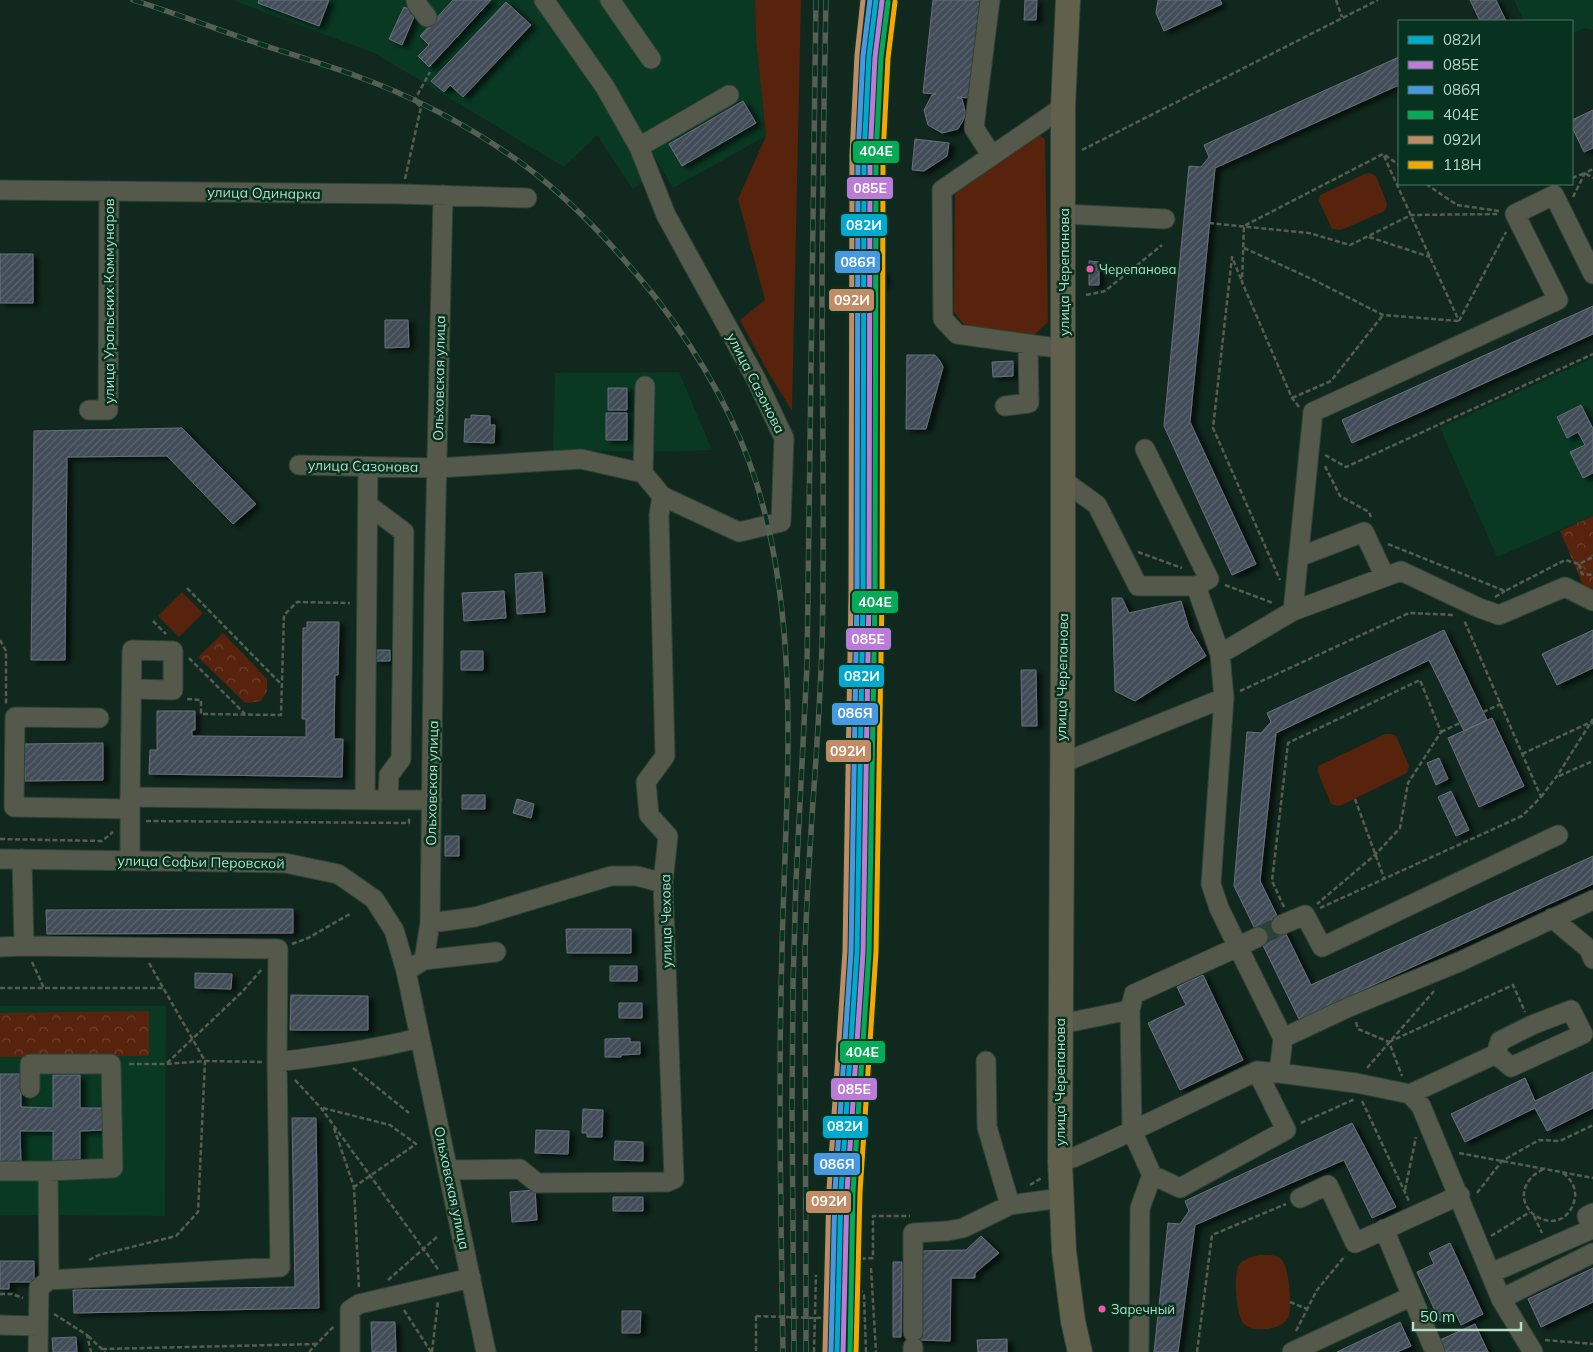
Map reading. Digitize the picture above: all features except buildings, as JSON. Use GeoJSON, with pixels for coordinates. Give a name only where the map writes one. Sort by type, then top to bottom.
{"type":"FeatureCollection","features":[{"type":"Feature","properties":{"kind":"main road","name":"улица Черепанова"},"geometry":{"type":"LineString","coordinates":[[1068,0],[1063,107],[1064,481],[1060,1162],[1064,1251],[1073,1321],[1080,1352]]}},
{"type":"Feature","properties":{"kind":"street"},"geometry":{"type":"LineString","coordinates":[[416,0],[427,17]]}},
{"type":"Feature","properties":{"kind":"street","name":"улица Сазонова"},"geometry":{"type":"LineString","coordinates":[[299,465],[437,468],[581,459],[643,473],[662,496],[740,532],[781,522],[784,438],[756,379],[666,215],[640,147],[605,87],[544,0]]}},
{"type":"Feature","properties":{"kind":"street"},"geometry":{"type":"LineString","coordinates":[[610,0],[651,59]]}},
{"type":"Feature","properties":{"kind":"street"},"geometry":{"type":"LineString","coordinates":[[990,0],[974,128],[992,156]]}},
{"type":"Feature","properties":{"kind":"street"},"geometry":{"type":"LineString","coordinates":[[640,147],[729,95]]}},
{"type":"Feature","properties":{"kind":"street"},"geometry":{"type":"LineString","coordinates":[[1063,107],[942,190],[943,319],[957,334],[1064,349]]}},
{"type":"Feature","properties":{"kind":"street","name":"улица Одинарка"},"geometry":{"type":"LineString","coordinates":[[0,190],[401,194],[527,198]]}},
{"type":"Feature","properties":{"kind":"street","name":"улица Уральских Коммунаров"},"geometry":{"type":"LineString","coordinates":[[89,410],[108,410],[109,191]]}},
{"type":"Feature","properties":{"kind":"street","name":"Ольховская улица"},"geometry":{"type":"LineString","coordinates":[[424,960],[430,922],[443,195]]}},
{"type":"Feature","properties":{"kind":"street"},"geometry":{"type":"LineString","coordinates":[[1293,611],[1314,412],[1558,300],[1515,214],[1554,195],[1593,274]]}},
{"type":"Feature","properties":{"kind":"street"},"geometry":{"type":"LineString","coordinates":[[1064,214],[1165,219]]}},
{"type":"Feature","properties":{"kind":"street"},"geometry":{"type":"LineString","coordinates":[[1005,406],[1029,404],[1028,344]]}},
{"type":"Feature","properties":{"kind":"street"},"geometry":{"type":"LineString","coordinates":[[643,473],[645,386]]}},
{"type":"Feature","properties":{"kind":"street"},"geometry":{"type":"LineString","coordinates":[[1064,481],[1097,506],[1138,586],[1196,586],[1209,579],[1145,449]]}},
{"type":"Feature","properties":{"kind":"street"},"geometry":{"type":"LineString","coordinates":[[365,799],[368,467]]}},
{"type":"Feature","properties":{"kind":"street","name":"улица Чехова"},"geometry":{"type":"LineString","coordinates":[[448,1170],[520,1168],[537,1183],[667,1182],[674,1179],[663,883],[668,836],[649,815],[646,782],[665,756],[659,515],[662,496]]}},
{"type":"Feature","properties":{"kind":"street"},"geometry":{"type":"LineString","coordinates":[[368,505],[404,532],[401,759],[389,775],[388,800]]}},
{"type":"Feature","properties":{"kind":"street"},"geometry":{"type":"LineString","coordinates":[[1299,557],[1364,532],[1385,577]]}},
{"type":"Feature","properties":{"kind":"street"},"geometry":{"type":"LineString","coordinates":[[1220,654],[1293,611],[1401,571],[1477,607],[1499,615],[1565,587],[1593,601]]}},
{"type":"Feature","properties":{"kind":"street"},"geometry":{"type":"LineString","coordinates":[[1196,586],[1220,654],[1224,698],[1210,884],[1219,908],[1283,1038],[1279,1073]]}},
{"type":"Feature","properties":{"kind":"street"},"geometry":{"type":"LineString","coordinates":[[130,860],[132,690]]}},
{"type":"Feature","properties":{"kind":"street"},"geometry":{"type":"LineString","coordinates":[[1062,763],[1224,698]]}},
{"type":"Feature","properties":{"kind":"street"},"geometry":{"type":"LineString","coordinates":[[99,718],[15,717],[14,807],[130,802],[432,800]]}},
{"type":"Feature","properties":{"kind":"street"},"geometry":{"type":"LineString","coordinates":[[1292,920],[1322,947],[1558,835]]}},
{"type":"Feature","properties":{"kind":"street","name":"улица Софьи Перовской"},"geometry":{"type":"LineString","coordinates":[[0,858],[285,863],[338,874],[374,899],[394,930],[406,971]]}},
{"type":"Feature","properties":{"kind":"street"},"geometry":{"type":"LineString","coordinates":[[22,859],[24,946]]}},
{"type":"Feature","properties":{"kind":"street"},"geometry":{"type":"LineString","coordinates":[[430,922],[475,917],[611,876],[637,876],[663,883]]}},
{"type":"Feature","properties":{"kind":"street"},"geometry":{"type":"LineString","coordinates":[[1283,1038],[1349,1007],[1460,962],[1593,900]]}},
{"type":"Feature","properties":{"kind":"street"},"geometry":{"type":"LineString","coordinates":[[1552,918],[1588,949],[1593,960]]}},
{"type":"Feature","properties":{"kind":"street"},"geometry":{"type":"LineString","coordinates":[[1258,936],[1134,994],[1130,1010],[1132,1131],[1152,1175],[1180,1188],[1286,1130],[1258,1072]]}},
{"type":"Feature","properties":{"kind":"street"},"geometry":{"type":"LineString","coordinates":[[0,947],[278,949],[277,1062],[280,1267],[49,1280],[38,1288],[38,1352]]}},
{"type":"Feature","properties":{"kind":"street"},"geometry":{"type":"LineString","coordinates":[[406,971],[424,960],[496,952]]}},
{"type":"Feature","properties":{"kind":"street","name":"Ольховская улица"},"geometry":{"type":"LineString","coordinates":[[406,971],[486,1352]]}},
{"type":"Feature","properties":{"kind":"street"},"geometry":{"type":"LineString","coordinates":[[1061,1024],[1130,1010]]}},
{"type":"Feature","properties":{"kind":"street"},"geometry":{"type":"LineString","coordinates":[[1410,1094],[1496,1054],[1500,1040],[1571,1010],[1583,1034],[1511,1067],[1496,1054]]}},
{"type":"Feature","properties":{"kind":"street"},"geometry":{"type":"LineString","coordinates":[[277,1062],[337,1055],[419,1038]]}},
{"type":"Feature","properties":{"kind":"street"},"geometry":{"type":"LineString","coordinates":[[986,1061],[986,1127],[1010,1205]]}},
{"type":"Feature","properties":{"kind":"street"},"geometry":{"type":"LineString","coordinates":[[0,1171],[113,1168],[111,1064],[30,1064],[30,1088]]}},
{"type":"Feature","properties":{"kind":"street"},"geometry":{"type":"LineString","coordinates":[[1060,1162],[1132,1131],[1258,1072],[1356,1083],[1410,1094],[1422,1106],[1501,1299],[1529,1345]]}},
{"type":"Feature","properties":{"kind":"street"},"geometry":{"type":"LineString","coordinates":[[48,1171],[49,1280]]}},
{"type":"Feature","properties":{"kind":"street"},"geometry":{"type":"LineString","coordinates":[[1139,1352],[1140,1208],[1152,1175]]}},
{"type":"Feature","properties":{"kind":"street"},"geometry":{"type":"LineString","coordinates":[[1300,1198],[1328,1185],[1355,1243],[1416,1215],[1462,1202]]}},
{"type":"Feature","properties":{"kind":"street"},"geometry":{"type":"LineString","coordinates":[[913,1344],[912,1233],[963,1228],[1010,1205],[1061,1198]]}},
{"type":"Feature","properties":{"kind":"street"},"geometry":{"type":"LineString","coordinates":[[1491,1273],[1593,1224]]}},
{"type":"Feature","properties":{"kind":"street"},"geometry":{"type":"LineString","coordinates":[[1384,1230],[1435,1352]]}},
{"type":"Feature","properties":{"kind":"street"},"geometry":{"type":"LineString","coordinates":[[1501,1299],[1593,1253]]}},
{"type":"Feature","properties":{"kind":"street"},"geometry":{"type":"LineString","coordinates":[[350,1352],[355,1307],[391,1288],[440,1285],[471,1278]]}},
{"type":"Feature","properties":{"kind":"street"},"geometry":{"type":"LineString","coordinates":[[1293,1343],[1412,1296]]}},
{"type":"Feature","properties":{"kind":"street"},"geometry":{"type":"LineString","coordinates":[[0,1325],[38,1326]]}},
{"type":"Feature","properties":{"kind":"path"},"geometry":{"type":"LineString","coordinates":[[1336,0],[1342,17]]}},
{"type":"Feature","properties":{"kind":"path"},"geometry":{"type":"LineString","coordinates":[[1082,150],[1378,0]]}},
{"type":"Feature","properties":{"kind":"path"},"geometry":{"type":"LineString","coordinates":[[401,194],[421,107],[414,101],[430,72]]}},
{"type":"Feature","properties":{"kind":"path"},"geometry":{"type":"LineString","coordinates":[[1383,154],[1398,164]]}},
{"type":"Feature","properties":{"kind":"path"},"geometry":{"type":"LineString","coordinates":[[1383,154],[1460,321]]}},
{"type":"Feature","properties":{"kind":"path"},"geometry":{"type":"LineString","coordinates":[[1244,226],[1383,154]]}},
{"type":"Feature","properties":{"kind":"path"},"geometry":{"type":"LineString","coordinates":[[1573,178],[1593,169]]}},
{"type":"Feature","properties":{"kind":"path"},"geometry":{"type":"LineString","coordinates":[[1585,173],[1593,178]]}},
{"type":"Feature","properties":{"kind":"path"},"geometry":{"type":"LineString","coordinates":[[1564,215],[1585,173]]}},
{"type":"Feature","properties":{"kind":"path"},"geometry":{"type":"LineString","coordinates":[[1427,185],[1457,205],[1515,214]]}},
{"type":"Feature","properties":{"kind":"path"},"geometry":{"type":"LineString","coordinates":[[1209,223],[1309,234],[1350,245],[1411,215],[1515,214]]}},
{"type":"Feature","properties":{"kind":"path"},"geometry":{"type":"LineString","coordinates":[[1460,321],[1515,214]]}},
{"type":"Feature","properties":{"kind":"path"},"geometry":{"type":"LineString","coordinates":[[1242,282],[1244,226]]}},
{"type":"Feature","properties":{"kind":"path"},"geometry":{"type":"LineString","coordinates":[[1367,236],[1430,257]]}},
{"type":"Feature","properties":{"kind":"path"},"geometry":{"type":"LineString","coordinates":[[1086,295],[1105,291],[1162,244]]}},
{"type":"Feature","properties":{"kind":"path"},"geometry":{"type":"LineString","coordinates":[[1244,247],[1383,315],[1460,321]]}},
{"type":"Feature","properties":{"kind":"path"},"geometry":{"type":"LineString","coordinates":[[1281,584],[1214,428],[1232,257],[1292,398],[1312,426]]}},
{"type":"Feature","properties":{"kind":"path"},"geometry":{"type":"LineString","coordinates":[[1292,398],[1331,382],[1383,315]]}},
{"type":"Feature","properties":{"kind":"path"},"geometry":{"type":"LineString","coordinates":[[1325,454],[1346,467],[1593,354]]}},
{"type":"Feature","properties":{"kind":"path"},"geometry":{"type":"LineString","coordinates":[[1325,466],[1340,496],[1369,512],[1372,520]]}},
{"type":"Feature","properties":{"kind":"path"},"geometry":{"type":"LineString","coordinates":[[1383,542],[1505,592]]}},
{"type":"Feature","properties":{"kind":"path"},"geometry":{"type":"LineString","coordinates":[[1477,607],[1564,560],[1579,564],[1593,557]]}},
{"type":"Feature","properties":{"kind":"path"},"geometry":{"type":"LineString","coordinates":[[1579,564],[1582,574],[1593,575]]}},
{"type":"Feature","properties":{"kind":"path"},"geometry":{"type":"LineString","coordinates":[[188,588],[282,684]]}},
{"type":"Feature","properties":{"kind":"path"},"geometry":{"type":"LineString","coordinates":[[184,699],[201,700],[201,714],[281,715],[284,615],[297,602],[356,603]]}},
{"type":"Feature","properties":{"kind":"path"},"geometry":{"type":"LineString","coordinates":[[1224,698],[1409,613],[1463,616],[1541,797]]}},
{"type":"Feature","properties":{"kind":"path"},"geometry":{"type":"LineString","coordinates":[[153,621],[166,634]]}},
{"type":"Feature","properties":{"kind":"path"},"geometry":{"type":"LineString","coordinates":[[0,640],[6,651]]}},
{"type":"Feature","properties":{"kind":"path"},"geometry":{"type":"LineString","coordinates":[[186,654],[244,714]]}},
{"type":"Feature","properties":{"kind":"path"},"geometry":{"type":"LineString","coordinates":[[1292,920],[1272,881],[1288,743],[1420,680],[1441,732]]}},
{"type":"Feature","properties":{"kind":"path"},"geometry":{"type":"LineString","coordinates":[[1483,712],[1501,704]]}},
{"type":"Feature","properties":{"kind":"path"},"geometry":{"type":"LineString","coordinates":[[1522,754],[1592,722]]}},
{"type":"Feature","properties":{"kind":"path"},"geometry":{"type":"LineString","coordinates":[[1292,920],[1522,816],[1541,797],[1557,776],[1592,722]]}},
{"type":"Feature","properties":{"kind":"path"},"geometry":{"type":"LineString","coordinates":[[1292,920],[1376,854],[1400,828],[1408,784],[1441,732],[1460,723]]}},
{"type":"Feature","properties":{"kind":"path"},"geometry":{"type":"LineString","coordinates":[[1557,776],[1593,761]]}},
{"type":"Feature","properties":{"kind":"path"},"geometry":{"type":"LineString","coordinates":[[1355,799],[1384,878]]}},
{"type":"Feature","properties":{"kind":"path"},"geometry":{"type":"LineString","coordinates":[[0,839],[102,841],[119,827]]}},
{"type":"Feature","properties":{"kind":"path"},"geometry":{"type":"LineString","coordinates":[[166,1064],[243,991],[278,949],[308,938],[350,914]]}},
{"type":"Feature","properties":{"kind":"path"},"geometry":{"type":"LineString","coordinates":[[24,946],[44,988]]}},
{"type":"Feature","properties":{"kind":"path"},"geometry":{"type":"LineString","coordinates":[[83,1264],[99,1256],[176,1236],[198,1212],[205,1061],[140,947]]}},
{"type":"Feature","properties":{"kind":"path"},"geometry":{"type":"LineString","coordinates":[[1389,1042],[1513,985],[1532,1025]]}},
{"type":"Feature","properties":{"kind":"path"},"geometry":{"type":"LineString","coordinates":[[0,988],[163,988]]}},
{"type":"Feature","properties":{"kind":"path"},"geometry":{"type":"LineString","coordinates":[[1356,1083],[1434,991]]}},
{"type":"Feature","properties":{"kind":"path"},"geometry":{"type":"LineString","coordinates":[[1349,1007],[1358,1029],[1389,1042],[1410,1094]]}},
{"type":"Feature","properties":{"kind":"path"},"geometry":{"type":"LineString","coordinates":[[337,1055],[409,1113]]}},
{"type":"Feature","properties":{"kind":"path"},"geometry":{"type":"LineString","coordinates":[[111,1064],[166,1064],[205,1061],[277,1062],[321,1108],[438,1269],[440,1285],[432,1352]]}},
{"type":"Feature","properties":{"kind":"path"},"geometry":{"type":"LineString","coordinates":[[1286,1130],[1360,1097],[1416,1215]]}},
{"type":"Feature","properties":{"kind":"path"},"geometry":{"type":"LineString","coordinates":[[321,1108],[390,1125],[416,1144],[354,1187]]}},
{"type":"Feature","properties":{"kind":"path"},"geometry":{"type":"LineString","coordinates":[[309,1352],[355,1307],[354,1187],[333,1125]]}},
{"type":"Feature","properties":{"kind":"path"},"geometry":{"type":"LineString","coordinates":[[1462,1202],[1502,1161],[1539,1140],[1560,1141],[1593,1125]]}},
{"type":"Feature","properties":{"kind":"path"},"geometry":{"type":"LineString","coordinates":[[1405,1192],[1416,1135]]}},
{"type":"Feature","properties":{"kind":"path"},"geometry":{"type":"LineString","coordinates":[[1440,1150],[1593,1178]]}},
{"type":"Feature","properties":{"kind":"path"},"geometry":{"type":"LineString","coordinates":[[1543,1169],[1531,1177],[1525,1186],[1524,1197],[1530,1212],[1543,1220],[1554,1221],[1564,1217],[1572,1209],[1576,1199],[1575,1188],[1570,1179],[1561,1172]]}},
{"type":"Feature","properties":{"kind":"path"},"geometry":{"type":"LineString","coordinates":[[1197,1352],[1212,1235],[1300,1198]]}},
{"type":"Feature","properties":{"kind":"path"},"geometry":{"type":"LineString","coordinates":[[1479,1243],[1530,1212]]}},
{"type":"Feature","properties":{"kind":"path"},"geometry":{"type":"LineString","coordinates":[[866,1352],[864,1295],[859,1288],[858,1259],[873,1258],[873,1216],[912,1216]]}},
{"type":"Feature","properties":{"kind":"path"},"geometry":{"type":"LineString","coordinates":[[432,1352],[391,1288],[423,1249],[438,1236]]}},
{"type":"Feature","properties":{"kind":"path"},"geometry":{"type":"LineString","coordinates":[[1293,1343],[1317,1290],[1355,1243]]}},
{"type":"Feature","properties":{"kind":"path"},"geometry":{"type":"LineString","coordinates":[[871,1268],[876,1352]]}},
{"type":"Feature","properties":{"kind":"path"},"geometry":{"type":"LineString","coordinates":[[814,1352],[816,1275]]}},
{"type":"Feature","properties":{"kind":"path"},"geometry":{"type":"LineString","coordinates":[[0,1294],[12,1294],[38,1303],[86,1336],[104,1351],[317,1344]]}},
{"type":"Feature","properties":{"kind":"path"},"geometry":{"type":"LineString","coordinates":[[1290,1302],[1307,1309]]}},
{"type":"Feature","properties":{"kind":"path"},"geometry":{"type":"LineString","coordinates":[[756,1352],[756,1316],[853,1317],[854,1352]]}},
{"type":"Feature","properties":{"kind":"path"},"geometry":{"type":"LineString","coordinates":[[86,1336],[91,1352]]}},
{"type":"Feature","properties":{"kind":"path"},"geometry":{"type":"LineString","coordinates":[[1529,1345],[1593,1344]]}},
{"type":"Feature","properties":{"kind":"path"},"geometry":{"type":"LineString","coordinates":[[151,1348],[154,1352]]}},
{"type":"Feature","properties":{"kind":"shaded area"},"geometry":{"type":"Polygon","coordinates":[[[232,0],[534,0],[606,107],[645,180],[633,189],[597,135],[564,167],[374,53],[232,0]]]}},
{"type":"Feature","properties":{"kind":"shaded area"},"geometry":{"type":"Polygon","coordinates":[[[554,0],[755,0],[756,40],[766,136],[673,188],[590,49],[554,0]]]}},
{"type":"Feature","properties":{"kind":"shaded area"},"geometry":{"type":"Polygon","coordinates":[[[1514,0],[1593,0],[1593,30],[1584,28],[1573,34],[1573,20],[1524,20],[1514,0]]]}},
{"type":"Feature","properties":{"kind":"shaded area"},"geometry":{"type":"Polygon","coordinates":[[[1593,358],[1593,516],[1497,557],[1440,428],[1593,358]]]}},
{"type":"Feature","properties":{"kind":"shaded area"},"geometry":{"type":"Polygon","coordinates":[[[679,372],[712,450],[648,452],[553,450],[555,373],[679,372]]]}},
{"type":"Feature","properties":{"kind":"shaded area"},"geometry":{"type":"Polygon","coordinates":[[[0,1006],[166,1006],[165,1216],[0,1215],[0,1006]]]}},
{"type":"Feature","properties":{"kind":"green space"},"geometry":{"type":"Polygon","coordinates":[[[755,0],[801,0],[792,411],[765,367],[740,320],[765,300],[738,199],[766,136],[756,40],[755,0]]]}},
{"type":"Feature","properties":{"kind":"green space"},"geometry":{"type":"Polygon","coordinates":[[[1040,135],[1045,139],[1048,322],[1032,337],[966,327],[954,312],[955,191],[1031,136],[1040,135]]]}},
{"type":"Feature","properties":{"kind":"green space"},"geometry":{"type":"Polygon","coordinates":[[[1370,173],[1376,176],[1387,204],[1385,211],[1341,230],[1332,229],[1319,201],[1320,195],[1370,173]]]}},
{"type":"Feature","properties":{"kind":"green space"},"geometry":{"type":"Polygon","coordinates":[[[1593,516],[1593,593],[1583,585],[1560,531],[1593,516]]]}},
{"type":"Feature","properties":{"kind":"green space"},"geometry":{"type":"Polygon","coordinates":[[[182,592],[203,613],[179,637],[158,616],[182,592]]]}},
{"type":"Feature","properties":{"kind":"green space"},"geometry":{"type":"Polygon","coordinates":[[[223,633],[267,679],[267,691],[261,701],[244,702],[198,657],[223,633]]]}},
{"type":"Feature","properties":{"kind":"green space"},"geometry":{"type":"Polygon","coordinates":[[[1385,734],[1396,736],[1409,766],[1407,773],[1342,805],[1331,804],[1318,773],[1318,766],[1385,734]]]}},
{"type":"Feature","properties":{"kind":"green space"},"geometry":{"type":"Polygon","coordinates":[[[149,1011],[149,1056],[0,1057],[0,1013],[149,1011]]]}},
{"type":"Feature","properties":{"kind":"green space"},"geometry":{"type":"Polygon","coordinates":[[[1259,1255],[1279,1257],[1281,1259],[1286,1269],[1289,1287],[1290,1306],[1288,1318],[1281,1325],[1268,1329],[1246,1326],[1241,1320],[1237,1305],[1236,1277],[1239,1265],[1250,1257],[1259,1255]]]}},
{"type":"Feature","properties":{"kind":"tunnel"},"geometry":{"type":"LineString","coordinates":[[1258,937],[1281,925]]}},
{"type":"Feature","properties":{"kind":"railway"},"geometry":{"type":"LineString","coordinates":[[133,0],[381,85],[444,115],[524,165],[561,195],[594,227],[656,298],[687,341],[727,411],[757,485],[771,542],[781,599],[786,658],[788,775],[780,1051],[783,1352]]}},
{"type":"Feature","properties":{"kind":"railway"},"geometry":{"type":"LineString","coordinates":[[794,1352],[793,985],[796,881],[807,665],[816,0]]}},
{"type":"Feature","properties":{"kind":"railway"},"geometry":{"type":"LineString","coordinates":[[806,1352],[805,956],[823,601],[822,261],[826,0]]}},
{"type":"Feature","properties":{"kind":"railway"},"geometry":{"type":"LineString","coordinates":[[876,155],[889,0]]}},
{"type":"Feature","properties":{"kind":"transit line","name":"092И"},"geometry":{"type":"LineString","coordinates":[[825,1352],[829,1190],[845,951],[851,596],[852,155],[857,55],[863,0]]}},
{"type":"Feature","properties":{"kind":"transit line","name":"086Я"},"geometry":{"type":"LineString","coordinates":[[831,1352],[835,1191],[851,952],[857,596],[858,155],[863,56],[870,0]]}},
{"type":"Feature","properties":{"kind":"transit line","name":"082И"},"geometry":{"type":"LineString","coordinates":[[837,1352],[841,1191],[857,952],[863,596],[864,155],[869,56],[876,0]]}},
{"type":"Feature","properties":{"kind":"transit line","name":"085Е"},"geometry":{"type":"LineString","coordinates":[[843,1352],[847,1191],[863,952],[869,596],[870,155],[875,57],[882,1]]}},
{"type":"Feature","properties":{"kind":"transit line","name":"404Е"},"geometry":{"type":"LineString","coordinates":[[850,1352],[853,1192],[869,952],[875,596],[876,155],[881,57],[888,2]]}},
{"type":"Feature","properties":{"kind":"transit line","name":"118Н"},"geometry":{"type":"LineString","coordinates":[[856,1352],[860,1192],[876,952],[882,596],[883,155],[888,58],[895,2]]}},
{"type":"Feature","properties":{"kind":"place","name":"Черепанова"},"geometry":{"type":"Point","coordinates":[1090,269]}},
{"type":"Feature","properties":{"kind":"place","name":"Заречный"},"geometry":{"type":"Point","coordinates":[1102,1309]}}]}
